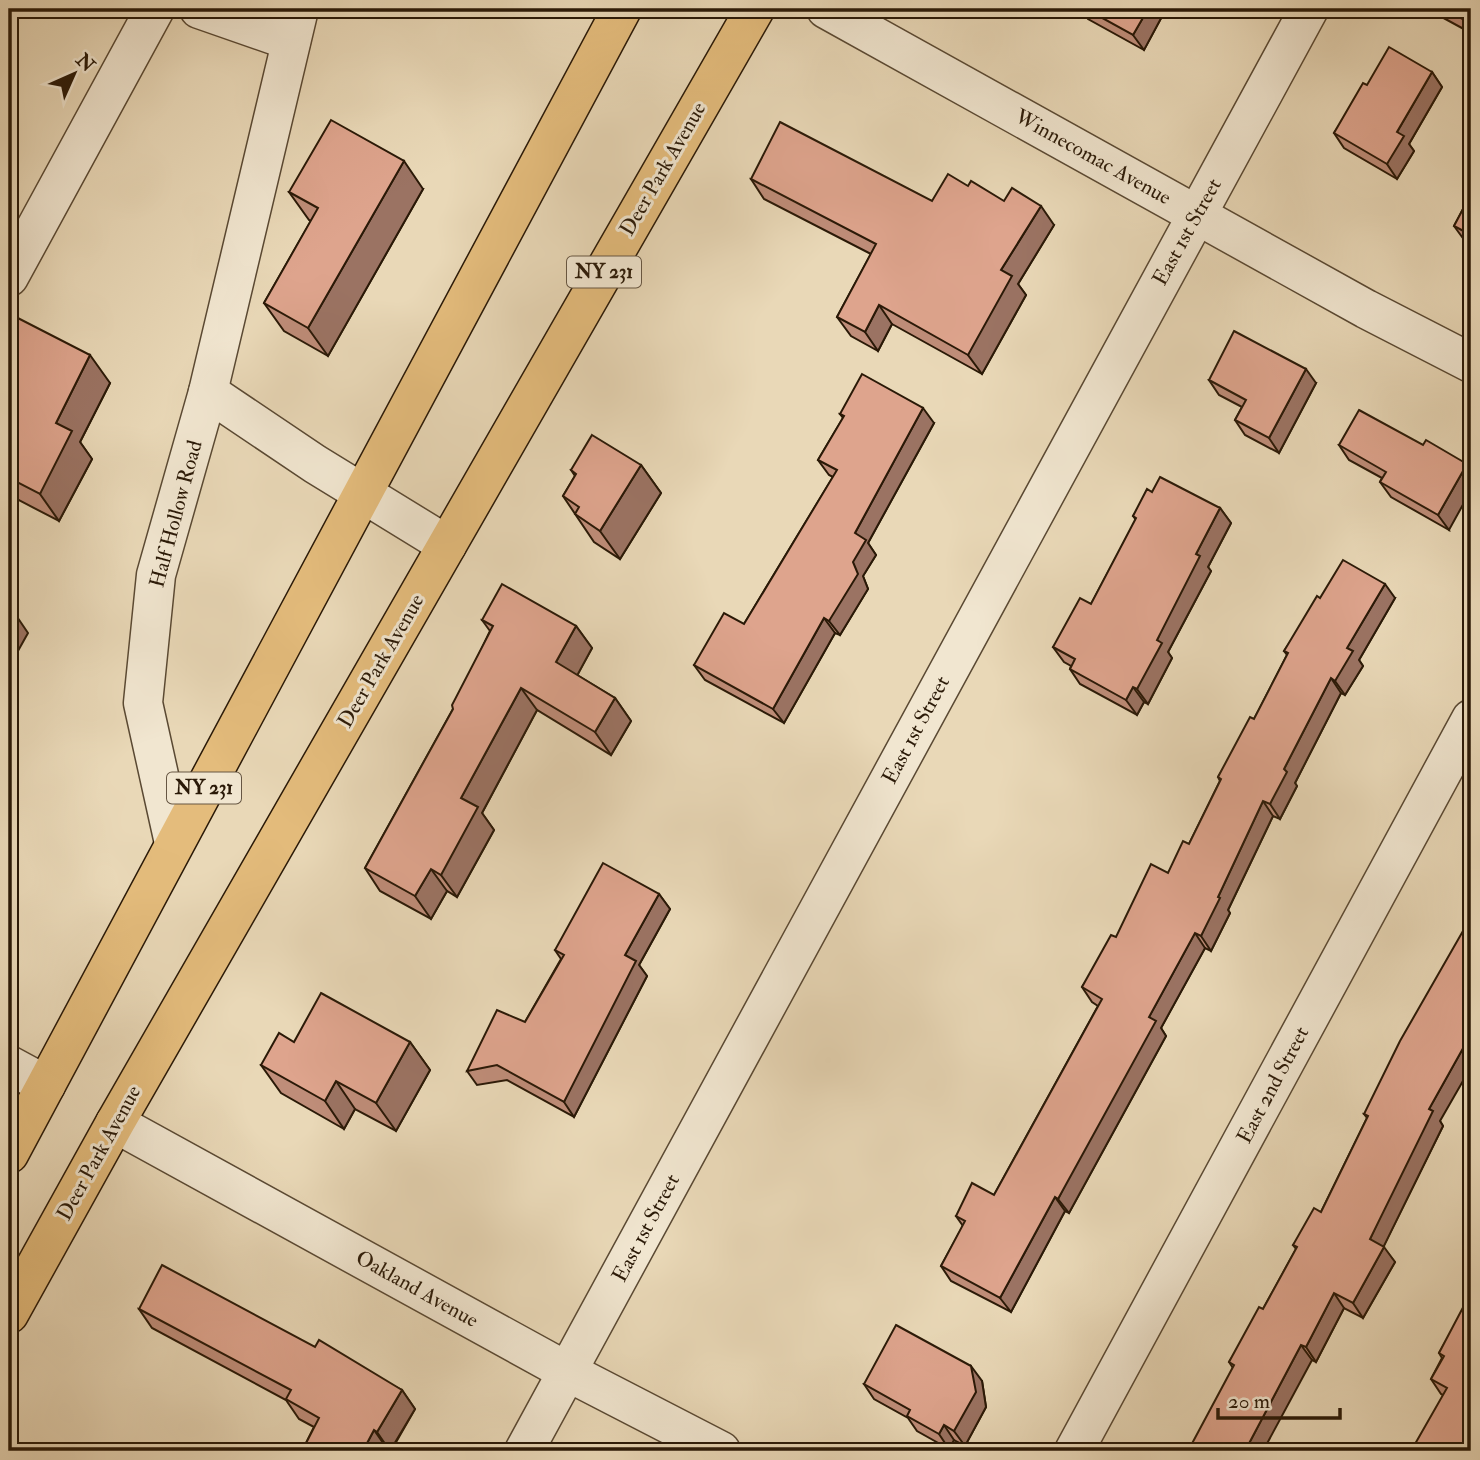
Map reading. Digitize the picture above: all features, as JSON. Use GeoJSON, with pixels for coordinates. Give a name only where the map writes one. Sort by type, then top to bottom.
{"type":"FeatureCollection","features":[{"type":"Feature","properties":{"kind":"main road","name":"NY 231"},"geometry":{"type":"LineString","coordinates":[[9,1154],[622,9]]}},
{"type":"Feature","properties":{"kind":"main road","name":"Deer Park Avenue"},"geometry":{"type":"LineString","coordinates":[[9,1314],[755,9]]}},
{"type":"Feature","properties":{"kind":"street"},"geometry":{"type":"LineString","coordinates":[[9,277],[155,9]]}},
{"type":"Feature","properties":{"kind":"street"},"geometry":{"type":"LineString","coordinates":[[198,9],[295,25]]}},
{"type":"Feature","properties":{"kind":"street","name":"Winnecomac Avenue"},"geometry":{"type":"LineString","coordinates":[[826,9],[1366,309],[1471,363]]}},
{"type":"Feature","properties":{"kind":"street","name":"East 1st Street"},"geometry":{"type":"LineString","coordinates":[[524,1451],[1309,9]]}},
{"type":"Feature","properties":{"kind":"street","name":"Half Hollow Road"},"geometry":{"type":"LineString","coordinates":[[174,843],[143,702],[156,575],[208,392],[295,25]]}},
{"type":"Feature","properties":{"kind":"street"},"geometry":{"type":"LineString","coordinates":[[208,392],[447,545]]}},
{"type":"Feature","properties":{"kind":"street","name":"East 2nd Street"},"geometry":{"type":"LineString","coordinates":[[1074,1451],[1471,719]]}},
{"type":"Feature","properties":{"kind":"street"},"geometry":{"type":"LineString","coordinates":[[9,1065],[46,1085]]}},
{"type":"Feature","properties":{"kind":"street","name":"Oakland Avenue"},"geometry":{"type":"LineString","coordinates":[[116,1123],[568,1372],[721,1451]]}},
{"type":"Feature","properties":{"kind":"building"},"geometry":{"type":"Polygon","coordinates":[[[1086,9],[1148,9],[1133,35],[1086,9]]]}},
{"type":"Feature","properties":{"kind":"building"},"geometry":{"type":"Polygon","coordinates":[[[1444,9],[1471,9],[1471,16],[1468,22],[1444,9]]]}},
{"type":"Feature","properties":{"kind":"building"},"geometry":{"type":"Polygon","coordinates":[[[1389,47],[1432,72],[1397,132],[1404,136],[1387,164],[1334,133],[1363,83],[1367,85],[1389,47]]]}},
{"type":"Feature","properties":{"kind":"building"},"geometry":{"type":"Polygon","coordinates":[[[331,120],[404,161],[308,328],[264,303],[318,208],[289,192],[331,120]]]}},
{"type":"Feature","properties":{"kind":"building"},"geometry":{"type":"Polygon","coordinates":[[[780,122],[932,201],[948,174],[968,186],[971,181],[1004,201],[1012,188],[1041,206],[1001,270],[1012,276],[968,355],[879,305],[865,332],[837,317],[876,244],[751,179],[780,122]]]}},
{"type":"Feature","properties":{"kind":"building"},"geometry":{"type":"Polygon","coordinates":[[[1471,194],[1471,235],[1454,226],[1471,194]]]}},
{"type":"Feature","properties":{"kind":"building"},"geometry":{"type":"Polygon","coordinates":[[[10,314],[90,355],[56,423],[72,431],[40,494],[9,478],[10,314]]]}},
{"type":"Feature","properties":{"kind":"building"},"geometry":{"type":"Polygon","coordinates":[[[1234,331],[1306,369],[1269,438],[1235,420],[1246,400],[1209,380],[1234,331]]]}},
{"type":"Feature","properties":{"kind":"building"},"geometry":{"type":"Polygon","coordinates":[[[862,374],[923,408],[855,533],[866,540],[853,562],[858,574],[829,621],[824,618],[773,709],[694,665],[724,613],[744,624],[837,470],[818,460],[844,416],[840,414],[862,374]]]}},
{"type":"Feature","properties":{"kind":"building"},"geometry":{"type":"Polygon","coordinates":[[[1359,410],[1423,445],[1426,440],[1467,464],[1438,515],[1380,482],[1386,472],[1339,445],[1359,410]]]}},
{"type":"Feature","properties":{"kind":"building"},"geometry":{"type":"Polygon","coordinates":[[[592,435],[641,465],[600,531],[575,514],[579,507],[563,496],[576,474],[571,470],[592,435]]]}},
{"type":"Feature","properties":{"kind":"building"},"geometry":{"type":"Polygon","coordinates":[[[1160,477],[1220,508],[1196,554],[1200,556],[1157,640],[1162,643],[1137,689],[1133,687],[1126,700],[1070,669],[1075,659],[1053,647],[1080,598],[1091,604],[1136,518],[1133,516],[1147,489],[1152,492],[1160,477]]]}},
{"type":"Feature","properties":{"kind":"building"},"geometry":{"type":"Polygon","coordinates":[[[1343,560],[1385,584],[1347,648],[1353,651],[1335,681],[1331,678],[1284,769],[1287,772],[1270,804],[1263,801],[1201,936],[1195,933],[1149,1017],[1156,1021],[1000,1298],[941,1266],[965,1221],[956,1216],[972,1183],[994,1195],[1102,999],[1082,987],[1111,935],[1116,937],[1151,864],[1168,873],[1183,841],[1189,844],[1221,779],[1218,777],[1250,717],[1254,719],[1288,653],[1284,651],[1317,596],[1320,598],[1343,560]]]}},
{"type":"Feature","properties":{"kind":"building"},"geometry":{"type":"Polygon","coordinates":[[[502,584],[576,626],[556,662],[615,698],[595,732],[521,688],[461,798],[478,807],[441,875],[431,869],[415,896],[365,868],[453,709],[452,705],[493,626],[482,620],[502,584]]]}},
{"type":"Feature","properties":{"kind":"building"},"geometry":{"type":"Polygon","coordinates":[[[603,863],[659,894],[625,955],[636,961],[564,1102],[497,1065],[467,1071],[497,1010],[525,1022],[564,955],[555,950],[603,863]]]}},
{"type":"Feature","properties":{"kind":"building"},"geometry":{"type":"Polygon","coordinates":[[[1471,917],[1471,1034],[1429,1109],[1433,1111],[1370,1239],[1384,1247],[1353,1303],[1334,1293],[1306,1347],[1301,1345],[1245,1451],[1188,1451],[1234,1365],[1229,1362],[1259,1307],[1263,1309],[1297,1247],[1293,1245],[1314,1208],[1321,1212],[1368,1116],[1364,1114],[1400,1041],[1471,917]]]}},
{"type":"Feature","properties":{"kind":"building"},"geometry":{"type":"Polygon","coordinates":[[[321,993],[410,1042],[376,1103],[336,1081],[325,1101],[261,1065],[279,1033],[294,1042],[321,993]]]}},
{"type":"Feature","properties":{"kind":"building"},"geometry":{"type":"Polygon","coordinates":[[[162,1265],[315,1347],[319,1340],[402,1390],[365,1447],[360,1444],[357,1451],[302,1451],[319,1418],[286,1399],[291,1390],[139,1309],[162,1265]]]}},
{"type":"Feature","properties":{"kind":"building"},"geometry":{"type":"Polygon","coordinates":[[[1469,1296],[1470,1451],[1411,1451],[1447,1388],[1431,1379],[1444,1356],[1439,1353],[1469,1296]]]}},
{"type":"Feature","properties":{"kind":"building"},"geometry":{"type":"Polygon","coordinates":[[[896,1325],[971,1366],[976,1392],[954,1431],[944,1425],[939,1434],[907,1416],[910,1410],[864,1384],[896,1325]]]}}]}
